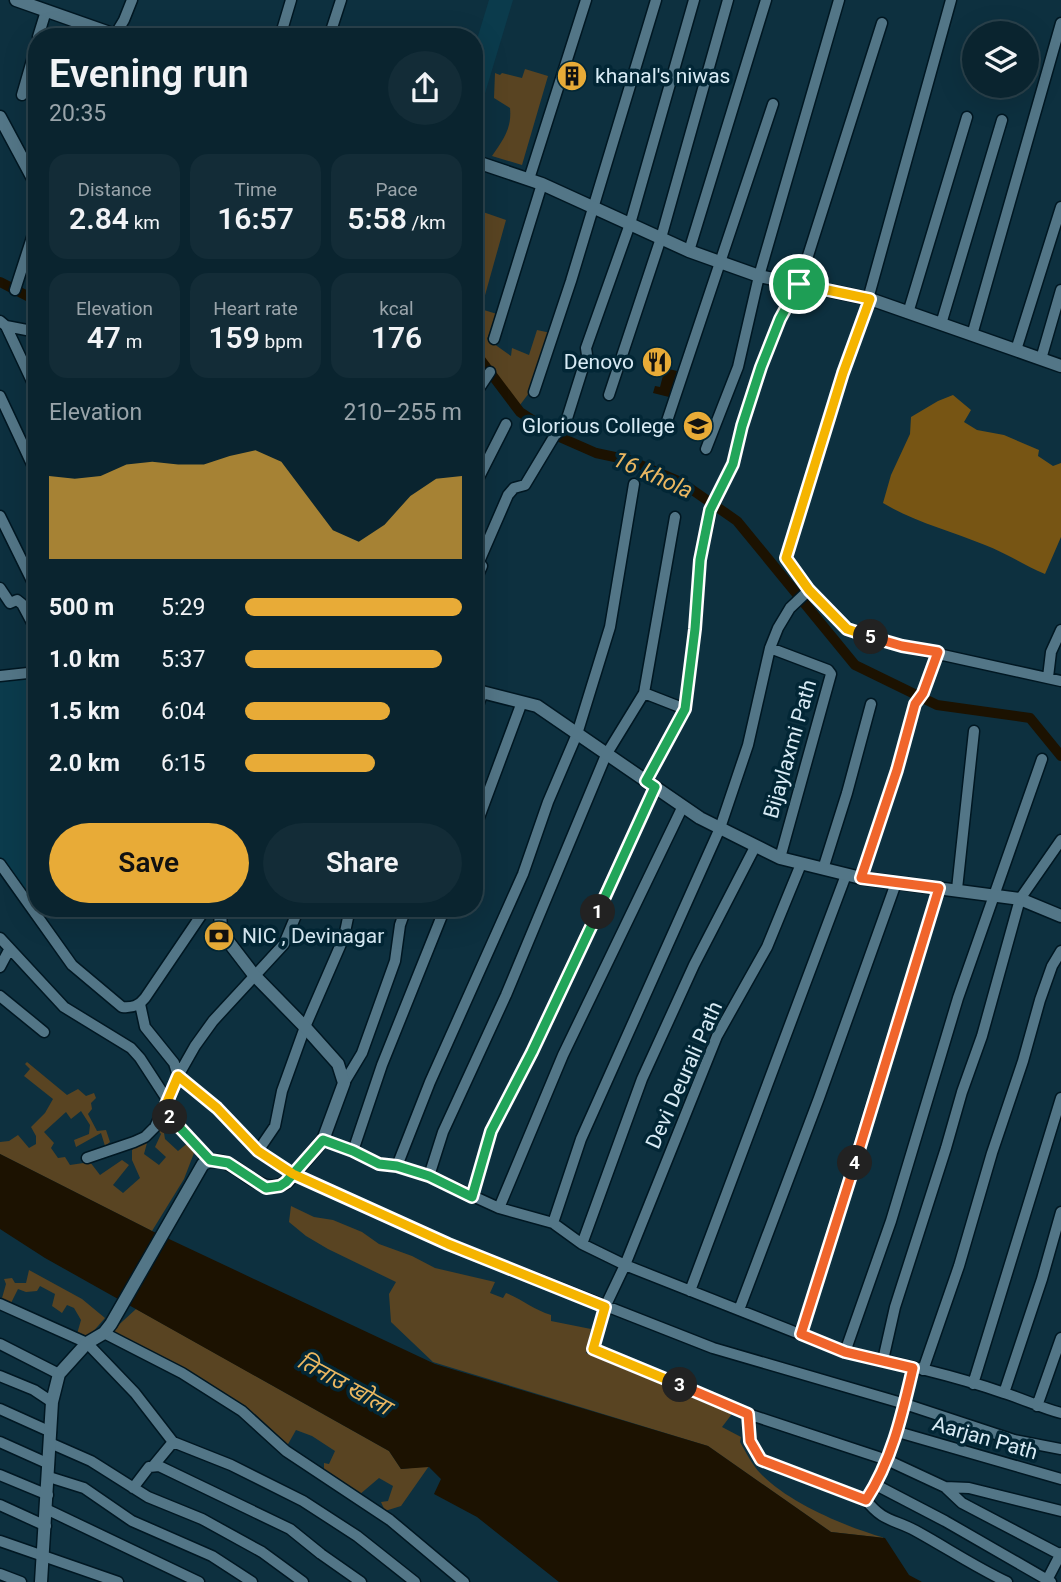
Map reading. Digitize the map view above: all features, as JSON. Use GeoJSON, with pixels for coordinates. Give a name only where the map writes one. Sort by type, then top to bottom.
{"type":"FeatureCollection","features":[{"type":"Feature","properties":{"kind":"street"},"geometry":{"type":"LineString","coordinates":[[16,0],[87,28]]}},
{"type":"Feature","properties":{"kind":"street"},"geometry":{"type":"LineString","coordinates":[[121,28],[132,0]]}},
{"type":"Feature","properties":{"kind":"street"},"geometry":{"type":"LineString","coordinates":[[283,28],[291,0]]}},
{"type":"Feature","properties":{"kind":"street"},"geometry":{"type":"LineString","coordinates":[[332,28],[341,0]]}},
{"type":"Feature","properties":{"kind":"street"},"geometry":{"type":"LineString","coordinates":[[529,179],[586,0]]}},
{"type":"Feature","properties":{"kind":"street"},"geometry":{"type":"LineString","coordinates":[[534,392],[656,0]]}},
{"type":"Feature","properties":{"kind":"street"},"geometry":{"type":"LineString","coordinates":[[483,552],[508,495],[514,488],[525,485],[555,435],[564,428],[587,355],[586,348],[630,224],[694,0]]}},
{"type":"Feature","properties":{"kind":"street"},"geometry":{"type":"LineString","coordinates":[[609,395],[661,238],[728,0]]}},
{"type":"Feature","properties":{"kind":"street"},"geometry":{"type":"LineString","coordinates":[[689,251],[766,0]]}},
{"type":"Feature","properties":{"kind":"street"},"geometry":{"type":"LineString","coordinates":[[706,449],[738,367],[760,276],[839,0]]}},
{"type":"Feature","properties":{"kind":"street"},"geometry":{"type":"LineString","coordinates":[[951,0],[869,299],[843,373],[786,558],[806,593],[847,629],[902,646],[1061,681]]}},
{"type":"Feature","properties":{"kind":"street"},"geometry":{"type":"LineString","coordinates":[[41,28],[46,10]]}},
{"type":"Feature","properties":{"kind":"street"},"geometry":{"type":"LineString","coordinates":[[472,1197],[491,1131],[532,1052],[685,709],[700,560],[710,510],[719,497],[733,464],[761,367],[780,319],[799,284],[882,23]]}},
{"type":"Feature","properties":{"kind":"street"},"geometry":{"type":"LineString","coordinates":[[972,335],[1061,23]]}},
{"type":"Feature","properties":{"kind":"street"},"geometry":{"type":"LineString","coordinates":[[22,95],[28,74]]}},
{"type":"Feature","properties":{"kind":"street"},"geometry":{"type":"LineString","coordinates":[[667,421],[773,104]]}},
{"type":"Feature","properties":{"kind":"street"},"geometry":{"type":"LineString","coordinates":[[908,313],[967,117]]}},
{"type":"Feature","properties":{"kind":"street"},"geometry":{"type":"LineString","coordinates":[[941,324],[1002,120]]}},
{"type":"Feature","properties":{"kind":"street"},"geometry":{"type":"LineString","coordinates":[[1,121],[28,170]]}},
{"type":"Feature","properties":{"kind":"street"},"geometry":{"type":"LineString","coordinates":[[483,167],[542,184],[689,251],[760,276],[869,299],[1061,366]]}},
{"type":"Feature","properties":{"kind":"street"},"geometry":{"type":"LineString","coordinates":[[494,339],[542,184]]}},
{"type":"Feature","properties":{"kind":"street"},"geometry":{"type":"LineString","coordinates":[[1016,350],[1061,207]]}},
{"type":"Feature","properties":{"kind":"street"},"geometry":{"type":"LineString","coordinates":[[15,290],[28,250]]}},
{"type":"Feature","properties":{"kind":"street"},"geometry":{"type":"LineString","coordinates":[[1041,359],[1061,290]]}},
{"type":"Feature","properties":{"kind":"street"},"geometry":{"type":"LineString","coordinates":[[3,324],[28,330]]}},
{"type":"Feature","properties":{"kind":"street"},"geometry":{"type":"LineString","coordinates":[[3,324],[28,373]]}},
{"type":"Feature","properties":{"kind":"street"},"geometry":{"type":"LineString","coordinates":[[483,382],[489,372]]}},
{"type":"Feature","properties":{"kind":"street"},"geometry":{"type":"LineString","coordinates":[[0,396],[28,456]]}},
{"type":"Feature","properties":{"kind":"street"},"geometry":{"type":"LineString","coordinates":[[483,469],[506,424]]}},
{"type":"Feature","properties":{"kind":"street"},"geometry":{"type":"LineString","coordinates":[[397,1166],[430,1082],[523,874],[548,802],[577,734],[610,627],[634,484]]}},
{"type":"Feature","properties":{"kind":"street"},"geometry":{"type":"LineString","coordinates":[[0,516],[28,573]]}},
{"type":"Feature","properties":{"kind":"street"},"geometry":{"type":"LineString","coordinates":[[429,1176],[443,1132],[506,995],[606,755],[644,693],[675,517]]}},
{"type":"Feature","properties":{"kind":"street"},"geometry":{"type":"LineString","coordinates":[[0,588],[10,603],[17,600],[22,604],[28,615]]}},
{"type":"Feature","properties":{"kind":"street"},"geometry":{"type":"LineString","coordinates":[[553,1223],[581,1139],[720,828],[748,745],[778,628],[790,608],[806,593]]}},
{"type":"Feature","properties":{"kind":"street"},"geometry":{"type":"LineString","coordinates":[[1048,677],[1051,652],[1061,630]]}},
{"type":"Feature","properties":{"kind":"street","name":"Bijaylaxmi Path"},"geometry":{"type":"LineString","coordinates":[[771,648],[828,670],[831,674],[780,858]]}},
{"type":"Feature","properties":{"kind":"street"},"geometry":{"type":"LineString","coordinates":[[861,878],[897,770],[915,704],[923,693],[938,652]]}},
{"type":"Feature","properties":{"kind":"street"},"geometry":{"type":"LineString","coordinates":[[2,673],[28,672]]}},
{"type":"Feature","properties":{"kind":"street"},"geometry":{"type":"LineString","coordinates":[[483,692],[537,706],[683,807],[780,858],[861,878],[1020,899],[1061,916]]}},
{"type":"Feature","properties":{"kind":"street"},"geometry":{"type":"LineString","coordinates":[[644,693],[685,709]]}},
{"type":"Feature","properties":{"kind":"street"},"geometry":{"type":"LineString","coordinates":[[483,807],[522,702]]}},
{"type":"Feature","properties":{"kind":"street"},"geometry":{"type":"LineString","coordinates":[[822,869],[847,793],[871,704]]}},
{"type":"Feature","properties":{"kind":"street"},"geometry":{"type":"LineString","coordinates":[[957,889],[974,731]]}},
{"type":"Feature","properties":{"kind":"street"},"geometry":{"type":"LineString","coordinates":[[845,1352],[891,1221],[958,998],[1042,759]]}},
{"type":"Feature","properties":{"kind":"street"},"geometry":{"type":"LineString","coordinates":[[499,1208],[563,1055],[683,807]]}},
{"type":"Feature","properties":{"kind":"street"},"geometry":{"type":"LineString","coordinates":[[883,1360],[895,1307],[962,1092],[982,1037],[1020,899],[1061,841]]}},
{"type":"Feature","properties":{"kind":"street"},"geometry":{"type":"LineString","coordinates":[[582,1244],[642,1079],[694,965],[755,847]]}},
{"type":"Feature","properties":{"kind":"street"},"geometry":{"type":"LineString","coordinates":[[0,864],[28,903]]}},
{"type":"Feature","properties":{"kind":"street","name":"Devi Deurali Path"},"geometry":{"type":"LineString","coordinates":[[748,1414],[593,1349],[605,1307],[625,1265],[718,1036],[767,947],[801,864]]}},
{"type":"Feature","properties":{"kind":"street"},"geometry":{"type":"LineString","coordinates":[[690,1291],[846,875]]}},
{"type":"Feature","properties":{"kind":"street"},"geometry":{"type":"LineString","coordinates":[[738,1310],[819,1098],[896,883]]}},
{"type":"Feature","properties":{"kind":"street"},"geometry":{"type":"LineString","coordinates":[[801,1334],[939,888]]}},
{"type":"Feature","properties":{"kind":"street"},"geometry":{"type":"LineString","coordinates":[[38,917],[72,965],[122,1007],[129,1008],[140,1004],[200,917]]}},
{"type":"Feature","properties":{"kind":"street"},"geometry":{"type":"LineString","coordinates":[[220,917],[221,932],[254,975],[338,1064],[344,1083]]}},
{"type":"Feature","properties":{"kind":"street"},"geometry":{"type":"LineString","coordinates":[[87,1158],[145,1137],[155,1127],[195,1046],[213,1021],[284,944],[295,917]]}},
{"type":"Feature","properties":{"kind":"street"},"geometry":{"type":"LineString","coordinates":[[258,1151],[275,1126],[282,1091],[305,1027],[344,937],[348,917]]}},
{"type":"Feature","properties":{"kind":"street"},"geometry":{"type":"LineString","coordinates":[[0,938],[64,1007],[131,1048],[140,1058],[166,1105],[210,1160],[228,1163],[266,1188],[280,1186],[323,1140],[344,1083],[362,1053],[395,961],[403,917]]}},
{"type":"Feature","properties":{"kind":"street"},"geometry":{"type":"LineString","coordinates":[[353,1151],[382,1065],[441,917]]}},
{"type":"Feature","properties":{"kind":"street"},"geometry":{"type":"LineString","coordinates":[[0,967],[9,950]]}},
{"type":"Feature","properties":{"kind":"street"},"geometry":{"type":"LineString","coordinates":[[866,1500],[887,1460],[905,1404],[959,1266],[1040,1000],[1052,966],[1061,951]]}},
{"type":"Feature","properties":{"kind":"street"},"geometry":{"type":"LineString","coordinates":[[0,996],[44,1032]]}},
{"type":"Feature","properties":{"kind":"street"},"geometry":{"type":"LineString","coordinates":[[140,1004],[145,1027],[174,1063],[178,1076],[217,1108],[258,1151],[293,1174],[448,1244],[713,1348],[905,1404],[1014,1440],[1061,1449]]}},
{"type":"Feature","properties":{"kind":"street"},"geometry":{"type":"LineString","coordinates":[[973,1384],[1061,1098]]}},
{"type":"Feature","properties":{"kind":"street"},"geometry":{"type":"LineString","coordinates":[[323,1140],[379,1164],[397,1166],[429,1176],[499,1208],[553,1223],[582,1244],[625,1265],[845,1352],[973,1384],[1061,1413]]}},
{"type":"Feature","properties":{"kind":"street"},"geometry":{"type":"LineString","coordinates":[[41,1582],[52,1402],[59,1374],[87,1343],[108,1328],[198,1170],[210,1160]]}},
{"type":"Feature","properties":{"kind":"street"},"geometry":{"type":"LineString","coordinates":[[1004,1393],[1061,1212]]}},
{"type":"Feature","properties":{"kind":"street"},"geometry":{"type":"LineString","coordinates":[[0,1304],[87,1343],[135,1393],[173,1442],[232,1465],[303,1501],[357,1536],[415,1582]]}},
{"type":"Feature","properties":{"kind":"street"},"geometry":{"type":"LineString","coordinates":[[108,1328],[242,1411],[286,1451],[390,1520],[464,1582]]}},
{"type":"Feature","properties":{"kind":"street"},"geometry":{"type":"LineString","coordinates":[[1037,1406],[1061,1338]]}},
{"type":"Feature","properties":{"kind":"street"},"geometry":{"type":"LineString","coordinates":[[0,1344],[59,1374]]}},
{"type":"Feature","properties":{"kind":"street"},"geometry":{"type":"LineString","coordinates":[[0,1376],[34,1390],[52,1402]]}},
{"type":"Feature","properties":{"kind":"street"},"geometry":{"type":"LineString","coordinates":[[0,1409],[148,1497],[202,1519],[262,1552],[303,1582]]}},
{"type":"Feature","properties":{"kind":"street"},"geometry":{"type":"LineString","coordinates":[[876,1485],[945,1521],[1048,1581],[1061,1554],[962,1503],[945,1487],[887,1460],[748,1414],[750,1441],[761,1460],[866,1500],[877,1514],[913,1529],[1007,1582]]}},
{"type":"Feature","properties":{"kind":"street","name":"Aarjan Path"},"geometry":{"type":"LineString","coordinates":[[898,1432],[1061,1479]]}},
{"type":"Feature","properties":{"kind":"street"},"geometry":{"type":"LineString","coordinates":[[0,1442],[84,1488],[132,1521],[212,1556],[252,1582]]}},
{"type":"Feature","properties":{"kind":"street"},"geometry":{"type":"LineString","coordinates":[[133,1488],[173,1442]]}},
{"type":"Feature","properties":{"kind":"street"},"geometry":{"type":"LineString","coordinates":[[154,1465],[290,1529],[361,1582]]}},
{"type":"Feature","properties":{"kind":"street"},"geometry":{"type":"LineString","coordinates":[[0,1475],[48,1495]]}},
{"type":"Feature","properties":{"kind":"street"},"geometry":{"type":"LineString","coordinates":[[945,1487],[969,1488],[1061,1511]]}},
{"type":"Feature","properties":{"kind":"street"},"geometry":{"type":"LineString","coordinates":[[0,1505],[46,1526]]}},
{"type":"Feature","properties":{"kind":"street"},"geometry":{"type":"LineString","coordinates":[[46,1509],[198,1582]]}},
{"type":"Feature","properties":{"kind":"street"},"geometry":{"type":"LineString","coordinates":[[0,1541],[118,1582]]}},
{"type":"Feature","properties":{"kind":"street"},"geometry":{"type":"LineString","coordinates":[[0,1574],[21,1582]]}},
{"type":"Feature","properties":{"kind":"shaded area"},"geometry":{"type":"Polygon","coordinates":[[[489,0],[513,0],[483,100],[483,28],[480,28],[489,0]]]}},
{"type":"Feature","properties":{"kind":"shaded area"},"geometry":{"type":"Polygon","coordinates":[[[525,69],[548,76],[522,165],[492,156],[510,122],[510,108],[494,98],[495,73],[522,78],[525,69]]]}},
{"type":"Feature","properties":{"kind":"shaded area"},"geometry":{"type":"Polygon","coordinates":[[[483,212],[506,220],[483,302],[483,212]]]}},
{"type":"Feature","properties":{"kind":"shaded area"},"geometry":{"type":"Polygon","coordinates":[[[483,310],[497,314],[487,339],[511,356],[512,348],[529,355],[537,330],[551,333],[535,385],[520,405],[483,359],[483,310]]]}},
{"type":"Feature","properties":{"kind":"shaded area"},"geometry":{"type":"Polygon","coordinates":[[[953,395],[971,410],[964,422],[977,430],[1004,435],[1039,450],[1038,456],[1053,466],[1061,463],[1061,537],[1045,574],[993,548],[920,521],[883,503],[891,475],[910,434],[911,417],[953,395]]]}},
{"type":"Feature","properties":{"kind":"shaded area"},"geometry":{"type":"Polygon","coordinates":[[[28,679],[28,899],[0,857],[0,680],[28,679]]]}},
{"type":"Feature","properties":{"kind":"shaded area"},"geometry":{"type":"Polygon","coordinates":[[[27,1062],[67,1095],[78,1089],[86,1096],[94,1093],[96,1098],[91,1103],[92,1109],[88,1114],[97,1131],[106,1130],[110,1142],[105,1146],[101,1133],[76,1147],[74,1140],[89,1134],[90,1125],[81,1111],[71,1119],[66,1112],[44,1132],[54,1143],[51,1148],[58,1158],[65,1157],[70,1165],[90,1162],[100,1175],[122,1160],[129,1165],[113,1185],[123,1193],[140,1178],[132,1160],[132,1150],[140,1142],[147,1143],[144,1154],[159,1165],[166,1157],[155,1147],[161,1134],[158,1130],[165,1118],[175,1122],[164,1133],[165,1139],[178,1151],[189,1142],[194,1153],[184,1179],[152,1231],[0,1154],[0,1142],[9,1141],[18,1135],[29,1148],[36,1144],[36,1136],[31,1127],[45,1113],[53,1099],[24,1076],[30,1069],[25,1064],[27,1062]]]}},
{"type":"Feature","properties":{"kind":"shaded area"},"geometry":{"type":"Polygon","coordinates":[[[291,1206],[314,1217],[333,1220],[362,1232],[379,1244],[435,1268],[495,1282],[490,1293],[503,1298],[506,1293],[551,1315],[551,1321],[591,1329],[586,1353],[735,1410],[722,1427],[741,1437],[740,1442],[752,1463],[773,1485],[819,1513],[885,1538],[831,1532],[708,1446],[433,1362],[391,1322],[389,1294],[396,1282],[306,1236],[289,1222],[291,1206]]]}},
{"type":"Feature","properties":{"kind":"shaded area"},"geometry":{"type":"Polygon","coordinates":[[[29,1270],[82,1299],[105,1318],[91,1334],[82,1337],[77,1334],[81,1320],[74,1308],[67,1305],[62,1313],[52,1306],[55,1294],[40,1286],[37,1291],[26,1292],[18,1289],[10,1305],[2,1298],[6,1284],[4,1279],[12,1278],[15,1283],[26,1283],[29,1270]]]}},
{"type":"Feature","properties":{"kind":"shaded area"},"geometry":{"type":"Polygon","coordinates":[[[136,1309],[389,1451],[401,1469],[429,1466],[401,1506],[385,1511],[381,1502],[388,1501],[393,1486],[379,1478],[359,1495],[324,1469],[324,1463],[329,1464],[335,1451],[312,1436],[296,1430],[287,1446],[112,1331],[136,1309]]]}},
{"type":"Feature","properties":{"kind":"water"},"geometry":{"type":"Polygon","coordinates":[[[665,368],[677,371],[669,397],[653,393],[655,386],[660,387],[665,368]]]}},
{"type":"Feature","properties":{"kind":"water","name":"तिनाउ खोला"},"geometry":{"type":"Polygon","coordinates":[[[0,1154],[152,1231],[435,1364],[708,1446],[831,1532],[885,1538],[909,1575],[922,1582],[559,1582],[477,1517],[434,1494],[441,1479],[429,1467],[401,1469],[389,1451],[45,1258],[0,1229],[0,1154]]]}},
{"type":"Feature","properties":{"kind":"waterway","name":"16 khola"},"geometry":{"type":"LineString","coordinates":[[0,282],[28,296]]}},
{"type":"Feature","properties":{"kind":"waterway","name":"16 khola"},"geometry":{"type":"LineString","coordinates":[[483,363],[520,412],[555,435],[596,453],[629,460],[681,482],[737,521],[855,665],[937,705],[1030,718],[1061,756]]}},
{"type":"Feature","properties":{"kind":"place","name":"khanal's niwas"},"geometry":{"type":"Point","coordinates":[572,76]}},
{"type":"Feature","properties":{"kind":"place","name":"Denovo"},"geometry":{"type":"Point","coordinates":[657,362]}},
{"type":"Feature","properties":{"kind":"place","name":"Glorious College"},"geometry":{"type":"Point","coordinates":[698,426]}},
{"type":"Feature","properties":{"kind":"place","name":"NIC , Devinagar"},"geometry":{"type":"Point","coordinates":[219,936]}},
{"type":"Feature","properties":{"kind":"route"},"geometry":{"type":"LineString","coordinates":[[799,284],[780,319],[761,367],[733,464],[719,497],[710,510],[700,560],[685,709],[646,781],[655,787],[606,894],[532,1052],[491,1131],[472,1197],[429,1176],[397,1166],[379,1164],[323,1140],[293,1174],[286,1182],[280,1186],[266,1188],[228,1163],[210,1160],[164,1109],[178,1076],[217,1108],[258,1151],[293,1174],[448,1244],[605,1307],[593,1349],[748,1414],[750,1441],[761,1460],[866,1500],[879,1481],[898,1432],[913,1368],[845,1352],[801,1334],[939,888],[861,878],[897,770],[915,704],[923,693],[938,652],[902,646],[847,629],[809,590],[786,558],[843,373],[870,299],[799,284]]}}]}
